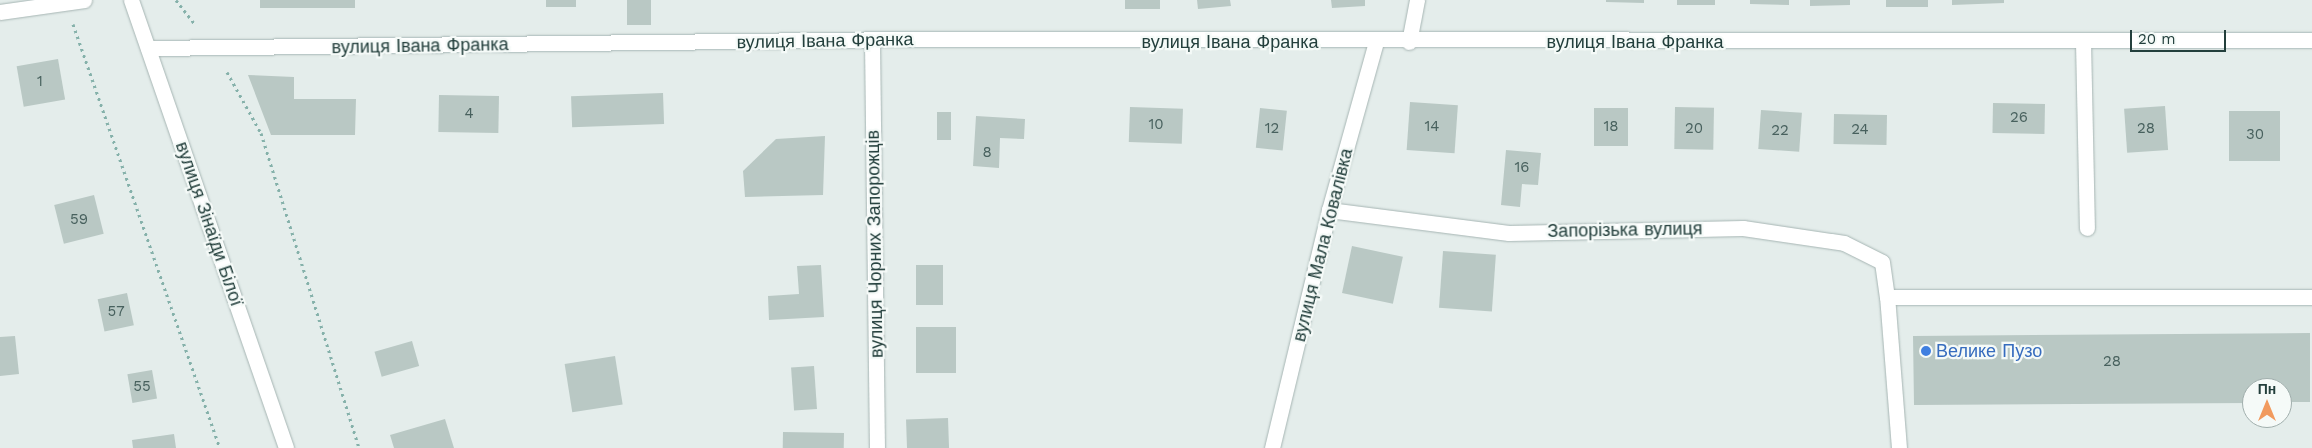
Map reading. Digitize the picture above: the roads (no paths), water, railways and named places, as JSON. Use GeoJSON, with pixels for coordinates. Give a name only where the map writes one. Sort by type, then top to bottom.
{"type":"FeatureCollection","features":[{"type":"Feature","properties":{"kind":"street"},"geometry":{"type":"LineString","coordinates":[[0,12],[84,0]]}},
{"type":"Feature","properties":{"kind":"street","name":"вулиця Зінаїди Білої"},"geometry":{"type":"LineString","coordinates":[[131,0],[286,448]]}},
{"type":"Feature","properties":{"kind":"street"},"geometry":{"type":"LineString","coordinates":[[1409,42],[1418,0]]}},
{"type":"Feature","properties":{"kind":"street","name":"вулиця Івана Франка"},"geometry":{"type":"LineString","coordinates":[[148,48],[214,49],[872,41],[2312,40]]}},
{"type":"Feature","properties":{"kind":"street","name":"вулиця Чорних Запорожців"},"geometry":{"type":"LineString","coordinates":[[872,41],[878,448]]}},
{"type":"Feature","properties":{"kind":"street"},"geometry":{"type":"LineString","coordinates":[[2083,41],[2087,228]]}},
{"type":"Feature","properties":{"kind":"street","name":"вулиця Мала Ковалівка"},"geometry":{"type":"LineString","coordinates":[[1272,448],[1329,210],[1376,42]]}},
{"type":"Feature","properties":{"kind":"street","name":"Запорізька вулиця"},"geometry":{"type":"LineString","coordinates":[[1329,210],[1509,233],[1743,228],[1844,243],[1882,262],[1886,297]]}},
{"type":"Feature","properties":{"kind":"street"},"geometry":{"type":"LineString","coordinates":[[1899,448],[1886,297],[2312,297]]}},
{"type":"Feature","properties":{"kind":"place","name":"Велике Пузо"},"geometry":{"type":"Point","coordinates":[1926,351]}}]}
